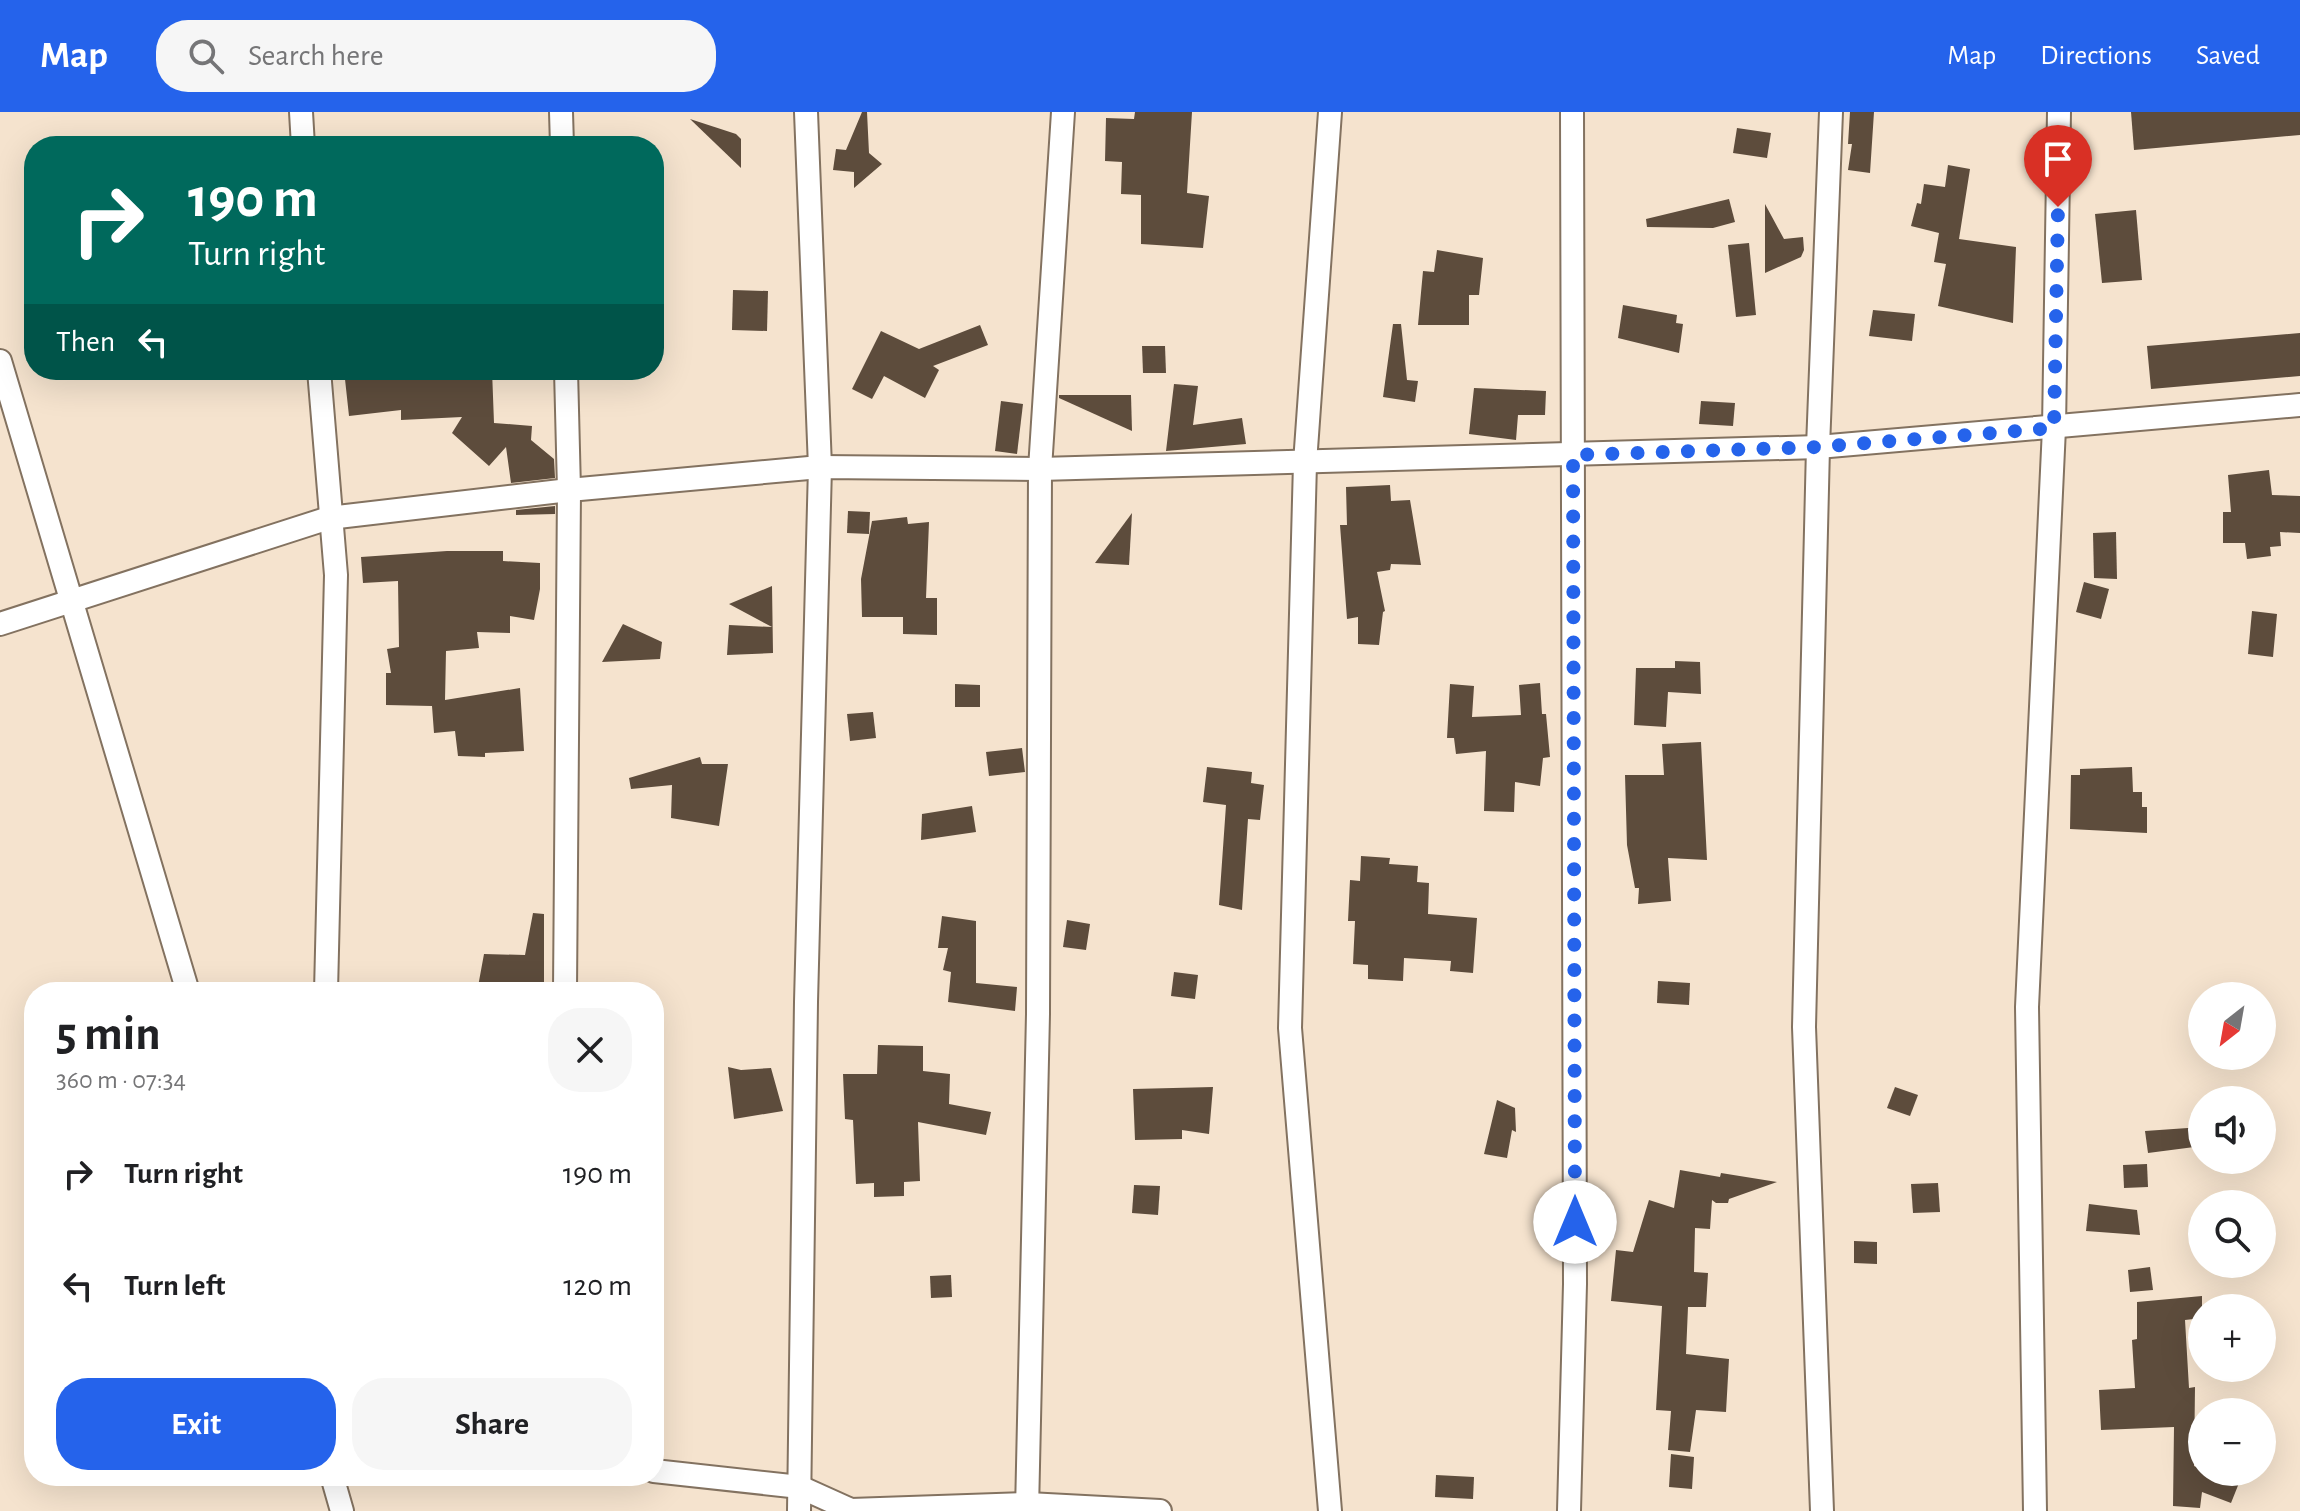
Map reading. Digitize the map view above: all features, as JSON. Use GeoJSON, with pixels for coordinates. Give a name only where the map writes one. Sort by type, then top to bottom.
{"type":"FeatureCollection","features":[{"type":"Feature","properties":{"kind":"street"},"geometry":{"type":"LineString","coordinates":[[301,112],[302,136]]}},
{"type":"Feature","properties":{"kind":"street"},"geometry":{"type":"LineString","coordinates":[[561,112],[562,136]]}},
{"type":"Feature","properties":{"kind":"street"},"geometry":{"type":"LineString","coordinates":[[799,1511],[806,1002],[820,467],[806,112]]}},
{"type":"Feature","properties":{"kind":"street"},"geometry":{"type":"LineString","coordinates":[[1028,1507],[1038,1014],[1040,469],[1063,112]]}},
{"type":"Feature","properties":{"kind":"street"},"geometry":{"type":"LineString","coordinates":[[1330,112],[1305,463],[1290,1028],[1330,1511]]}},
{"type":"Feature","properties":{"kind":"street"},"geometry":{"type":"LineString","coordinates":[[1569,1511],[1575,1284],[1572,112]]}},
{"type":"Feature","properties":{"kind":"street"},"geometry":{"type":"LineString","coordinates":[[1822,1511],[1804,1027],[1818,447],[1831,112]]}},
{"type":"Feature","properties":{"kind":"street"},"geometry":{"type":"LineString","coordinates":[[2035,1511],[2027,1007],[2054,428],[2059,112]]}},
{"type":"Feature","properties":{"kind":"street"},"geometry":{"type":"LineString","coordinates":[[0,361],[185,982]]}},
{"type":"Feature","properties":{"kind":"street"},"geometry":{"type":"LineString","coordinates":[[320,380],[336,575],[326,982]]}},
{"type":"Feature","properties":{"kind":"street"},"geometry":{"type":"LineString","coordinates":[[565,982],[569,490],[566,380]]}},
{"type":"Feature","properties":{"kind":"street"},"geometry":{"type":"LineString","coordinates":[[0,624],[329,518],[569,490],[820,467],[1040,469],[1818,447],[2300,405]]}},
{"type":"Feature","properties":{"kind":"street"},"geometry":{"type":"LineString","coordinates":[[664,1472],[800,1487],[851,1510],[1028,1507],[1160,1511]]}},
{"type":"Feature","properties":{"kind":"street"},"geometry":{"type":"LineString","coordinates":[[335,1486],[342,1511]]}},
{"type":"Feature","properties":{"kind":"building"},"geometry":{"type":"Polygon","coordinates":[[[862,112],[867,112],[869,153],[882,164],[854,188],[854,172],[833,170],[836,149],[846,150],[862,112]]]}},
{"type":"Feature","properties":{"kind":"building"},"geometry":{"type":"Polygon","coordinates":[[[1135,112],[1192,112],[1187,193],[1209,196],[1203,248],[1141,244],[1141,195],[1121,194],[1122,162],[1105,161],[1106,118],[1134,119],[1135,112]]]}},
{"type":"Feature","properties":{"kind":"building"},"geometry":{"type":"Polygon","coordinates":[[[1850,112],[1874,112],[1870,173],[1848,170],[1852,144],[1848,144],[1850,112]]]}},
{"type":"Feature","properties":{"kind":"building"},"geometry":{"type":"Polygon","coordinates":[[[2131,112],[2300,112],[2300,135],[2134,150],[2131,112]]]}},
{"type":"Feature","properties":{"kind":"building"},"geometry":{"type":"Polygon","coordinates":[[[690,119],[736,134],[741,139],[741,168],[690,119]]]}},
{"type":"Feature","properties":{"kind":"building"},"geometry":{"type":"Polygon","coordinates":[[[1737,128],[1771,133],[1767,158],[1733,153],[1737,128]]]}},
{"type":"Feature","properties":{"kind":"building"},"geometry":{"type":"Polygon","coordinates":[[[1948,165],[1970,169],[1959,239],[2016,247],[2013,323],[1938,306],[1946,264],[1934,262],[1939,233],[1911,226],[1917,203],[1921,204],[1924,184],[1945,187],[1948,165]]]}},
{"type":"Feature","properties":{"kind":"building"},"geometry":{"type":"Polygon","coordinates":[[[1729,199],[1735,222],[1713,228],[1647,227],[1646,219],[1729,199]]]}},
{"type":"Feature","properties":{"kind":"building"},"geometry":{"type":"Polygon","coordinates":[[[1765,204],[1784,239],[1803,237],[1804,250],[1801,257],[1765,273],[1765,204]]]}},
{"type":"Feature","properties":{"kind":"building"},"geometry":{"type":"Polygon","coordinates":[[[2136,210],[2142,280],[2102,283],[2095,214],[2136,210]]]}},
{"type":"Feature","properties":{"kind":"building"},"geometry":{"type":"Polygon","coordinates":[[[1749,243],[1756,315],[1736,317],[1728,245],[1749,243]]]}},
{"type":"Feature","properties":{"kind":"building"},"geometry":{"type":"Polygon","coordinates":[[[1437,250],[1483,258],[1479,295],[1469,295],[1469,325],[1418,325],[1423,271],[1434,272],[1437,250]]]}},
{"type":"Feature","properties":{"kind":"building"},"geometry":{"type":"Polygon","coordinates":[[[733,290],[768,291],[767,331],[732,330],[733,290]]]}},
{"type":"Feature","properties":{"kind":"building"},"geometry":{"type":"Polygon","coordinates":[[[1623,305],[1677,315],[1676,323],[1683,324],[1679,353],[1618,338],[1623,305]]]}},
{"type":"Feature","properties":{"kind":"building"},"geometry":{"type":"Polygon","coordinates":[[[1873,310],[1915,314],[1912,341],[1869,336],[1873,310]]]}},
{"type":"Feature","properties":{"kind":"building"},"geometry":{"type":"Polygon","coordinates":[[[1393,324],[1401,324],[1407,380],[1418,381],[1415,402],[1383,397],[1393,324]]]}},
{"type":"Feature","properties":{"kind":"building"},"geometry":{"type":"Polygon","coordinates":[[[980,325],[988,345],[933,366],[939,370],[925,398],[884,376],[872,399],[852,389],[881,331],[919,349],[980,325]]]}},
{"type":"Feature","properties":{"kind":"building"},"geometry":{"type":"Polygon","coordinates":[[[2300,333],[2300,376],[2151,389],[2147,346],[2300,333]]]}},
{"type":"Feature","properties":{"kind":"building"},"geometry":{"type":"Polygon","coordinates":[[[1142,346],[1165,346],[1166,373],[1143,373],[1142,346]]]}},
{"type":"Feature","properties":{"kind":"building"},"geometry":{"type":"Polygon","coordinates":[[[345,380],[492,380],[494,423],[532,426],[531,440],[554,459],[555,478],[511,483],[506,447],[489,466],[452,433],[462,417],[401,420],[401,410],[349,416],[345,380]]]}},
{"type":"Feature","properties":{"kind":"building"},"geometry":{"type":"Polygon","coordinates":[[[1174,384],[1198,386],[1193,425],[1242,418],[1246,444],[1166,451],[1174,384]]]}},
{"type":"Feature","properties":{"kind":"building"},"geometry":{"type":"Polygon","coordinates":[[[1474,388],[1546,391],[1545,415],[1518,415],[1516,440],[1469,434],[1474,388]]]}},
{"type":"Feature","properties":{"kind":"building"},"geometry":{"type":"Polygon","coordinates":[[[1059,395],[1131,395],[1132,431],[1059,398],[1059,395]]]}},
{"type":"Feature","properties":{"kind":"building"},"geometry":{"type":"Polygon","coordinates":[[[1001,401],[1023,404],[1017,454],[995,451],[1001,401]]]}},
{"type":"Feature","properties":{"kind":"building"},"geometry":{"type":"Polygon","coordinates":[[[1701,401],[1735,403],[1733,426],[1699,424],[1701,401]]]}},
{"type":"Feature","properties":{"kind":"building"},"geometry":{"type":"Polygon","coordinates":[[[2269,470],[2272,495],[2300,496],[2300,533],[2280,532],[2281,546],[2270,547],[2271,556],[2247,559],[2245,543],[2223,543],[2223,512],[2231,512],[2228,475],[2269,470]]]}},
{"type":"Feature","properties":{"kind":"building"},"geometry":{"type":"Polygon","coordinates":[[[1390,485],[1391,501],[1410,500],[1421,565],[1391,564],[1390,570],[1377,572],[1385,611],[1379,645],[1358,644],[1358,617],[1347,619],[1340,525],[1347,525],[1346,487],[1390,485]]]}},
{"type":"Feature","properties":{"kind":"building"},"geometry":{"type":"Polygon","coordinates":[[[555,506],[555,514],[516,515],[516,510],[555,506]]]}},
{"type":"Feature","properties":{"kind":"building"},"geometry":{"type":"Polygon","coordinates":[[[848,511],[870,512],[869,534],[847,533],[848,511]]]}},
{"type":"Feature","properties":{"kind":"building"},"geometry":{"type":"Polygon","coordinates":[[[1132,513],[1129,565],[1095,563],[1132,513]]]}},
{"type":"Feature","properties":{"kind":"building"},"geometry":{"type":"Polygon","coordinates":[[[907,517],[908,524],[929,522],[926,598],[937,598],[937,635],[903,634],[903,617],[862,617],[861,579],[872,521],[907,517]]]}},
{"type":"Feature","properties":{"kind":"building"},"geometry":{"type":"Polygon","coordinates":[[[2116,532],[2117,579],[2094,578],[2093,533],[2116,532]]]}},
{"type":"Feature","properties":{"kind":"building"},"geometry":{"type":"Polygon","coordinates":[[[503,551],[503,561],[540,563],[540,589],[534,620],[510,616],[510,633],[477,632],[479,648],[446,651],[445,700],[520,688],[524,751],[485,753],[485,757],[458,756],[455,731],[434,733],[432,706],[386,705],[386,673],[391,673],[387,649],[399,647],[398,581],[363,583],[361,557],[503,551]]]}},
{"type":"Feature","properties":{"kind":"building"},"geometry":{"type":"Polygon","coordinates":[[[2084,582],[2109,589],[2101,619],[2076,612],[2084,582]]]}},
{"type":"Feature","properties":{"kind":"building"},"geometry":{"type":"Polygon","coordinates":[[[772,586],[773,653],[727,655],[729,625],[772,627],[729,604],[772,586]]]}},
{"type":"Feature","properties":{"kind":"building"},"geometry":{"type":"Polygon","coordinates":[[[2252,611],[2277,614],[2273,657],[2248,654],[2252,611]]]}},
{"type":"Feature","properties":{"kind":"building"},"geometry":{"type":"Polygon","coordinates":[[[623,624],[662,642],[660,659],[602,662],[623,624]]]}},
{"type":"Feature","properties":{"kind":"building"},"geometry":{"type":"Polygon","coordinates":[[[1675,661],[1700,662],[1701,694],[1668,692],[1666,727],[1634,725],[1636,668],[1675,668],[1675,661]]]}},
{"type":"Feature","properties":{"kind":"building"},"geometry":{"type":"Polygon","coordinates":[[[1540,683],[1550,757],[1543,758],[1540,786],[1515,782],[1514,812],[1484,811],[1486,751],[1456,754],[1454,738],[1447,738],[1450,684],[1474,686],[1472,717],[1521,715],[1519,685],[1540,683]]]}},
{"type":"Feature","properties":{"kind":"building"},"geometry":{"type":"Polygon","coordinates":[[[955,684],[980,685],[980,707],[955,707],[955,684]]]}},
{"type":"Feature","properties":{"kind":"building"},"geometry":{"type":"Polygon","coordinates":[[[873,712],[876,738],[850,741],[847,714],[873,712]]]}},
{"type":"Feature","properties":{"kind":"building"},"geometry":{"type":"Polygon","coordinates":[[[1701,742],[1707,860],[1668,858],[1671,901],[1638,904],[1639,888],[1635,888],[1627,845],[1625,775],[1664,775],[1662,744],[1701,742]]]}},
{"type":"Feature","properties":{"kind":"building"},"geometry":{"type":"Polygon","coordinates":[[[1022,748],[1025,772],[989,776],[986,752],[1022,748]]]}},
{"type":"Feature","properties":{"kind":"building"},"geometry":{"type":"Polygon","coordinates":[[[700,757],[702,764],[728,764],[719,826],[671,818],[672,785],[631,789],[629,778],[700,757]]]}},
{"type":"Feature","properties":{"kind":"building"},"geometry":{"type":"Polygon","coordinates":[[[1207,767],[1252,772],[1251,783],[1264,785],[1260,820],[1248,819],[1242,910],[1219,905],[1226,805],[1203,802],[1207,767]]]}},
{"type":"Feature","properties":{"kind":"building"},"geometry":{"type":"Polygon","coordinates":[[[2132,767],[2133,792],[2142,792],[2142,807],[2147,807],[2147,833],[2070,829],[2071,775],[2080,775],[2080,769],[2132,767]]]}},
{"type":"Feature","properties":{"kind":"building"},"geometry":{"type":"Polygon","coordinates":[[[972,806],[976,832],[921,840],[922,814],[972,806]]]}},
{"type":"Feature","properties":{"kind":"building"},"geometry":{"type":"Polygon","coordinates":[[[1361,856],[1390,858],[1389,864],[1418,866],[1417,882],[1429,883],[1428,914],[1477,918],[1473,973],[1450,971],[1451,961],[1404,958],[1403,981],[1368,979],[1368,965],[1353,964],[1355,921],[1348,921],[1350,880],[1360,881],[1361,856]]]}},
{"type":"Feature","properties":{"kind":"building"},"geometry":{"type":"Polygon","coordinates":[[[533,913],[544,914],[544,982],[479,982],[484,954],[525,955],[533,913]]]}},
{"type":"Feature","properties":{"kind":"building"},"geometry":{"type":"Polygon","coordinates":[[[942,916],[976,921],[976,983],[1017,987],[1015,1011],[948,1002],[951,972],[943,970],[948,948],[938,948],[942,916]]]}},
{"type":"Feature","properties":{"kind":"building"},"geometry":{"type":"Polygon","coordinates":[[[1067,920],[1090,924],[1086,950],[1063,947],[1067,920]]]}},
{"type":"Feature","properties":{"kind":"building"},"geometry":{"type":"Polygon","coordinates":[[[1174,972],[1198,975],[1195,999],[1171,996],[1174,972]]]}},
{"type":"Feature","properties":{"kind":"building"},"geometry":{"type":"Polygon","coordinates":[[[1658,981],[1690,983],[1689,1005],[1657,1003],[1658,981]]]}},
{"type":"Feature","properties":{"kind":"building"},"geometry":{"type":"Polygon","coordinates":[[[878,1045],[923,1046],[923,1071],[950,1074],[949,1104],[991,1112],[986,1135],[918,1122],[920,1181],[904,1182],[904,1196],[874,1197],[874,1183],[856,1184],[853,1120],[845,1119],[843,1074],[877,1074],[878,1045]]]}},
{"type":"Feature","properties":{"kind":"building"},"geometry":{"type":"Polygon","coordinates":[[[728,1067],[741,1070],[771,1068],[783,1111],[734,1119],[728,1067]]]}},
{"type":"Feature","properties":{"kind":"building"},"geometry":{"type":"Polygon","coordinates":[[[1213,1087],[1209,1134],[1182,1130],[1182,1139],[1135,1140],[1133,1089],[1213,1087]]]}},
{"type":"Feature","properties":{"kind":"building"},"geometry":{"type":"Polygon","coordinates":[[[1895,1087],[1918,1095],[1910,1116],[1887,1108],[1895,1087]]]}},
{"type":"Feature","properties":{"kind":"building"},"geometry":{"type":"Polygon","coordinates":[[[1497,1100],[1515,1108],[1516,1132],[1512,1130],[1507,1158],[1484,1154],[1497,1100]]]}},
{"type":"Feature","properties":{"kind":"building"},"geometry":{"type":"Polygon","coordinates":[[[2188,1128],[2188,1148],[2148,1153],[2145,1131],[2188,1128]]]}},
{"type":"Feature","properties":{"kind":"building"},"geometry":{"type":"Polygon","coordinates":[[[2147,1164],[2148,1187],[2124,1188],[2123,1165],[2147,1164]]]}},
{"type":"Feature","properties":{"kind":"building"},"geometry":{"type":"Polygon","coordinates":[[[1680,1170],[1777,1182],[1729,1199],[1728,1203],[1712,1200],[1710,1229],[1695,1228],[1694,1272],[1708,1273],[1706,1307],[1688,1307],[1686,1354],[1729,1359],[1726,1412],[1696,1410],[1690,1452],[1668,1450],[1671,1411],[1656,1410],[1662,1306],[1611,1301],[1616,1250],[1633,1252],[1649,1200],[1674,1208],[1680,1170]]]}},
{"type":"Feature","properties":{"kind":"building"},"geometry":{"type":"Polygon","coordinates":[[[1938,1183],[1940,1212],[1913,1213],[1911,1184],[1938,1183]]]}},
{"type":"Feature","properties":{"kind":"building"},"geometry":{"type":"Polygon","coordinates":[[[1134,1185],[1160,1186],[1158,1215],[1132,1213],[1134,1185]]]}},
{"type":"Feature","properties":{"kind":"building"},"geometry":{"type":"Polygon","coordinates":[[[2089,1204],[2137,1210],[2140,1235],[2086,1231],[2089,1204]]]}},
{"type":"Feature","properties":{"kind":"building"},"geometry":{"type":"Polygon","coordinates":[[[1854,1241],[1877,1242],[1877,1264],[1854,1263],[1854,1241]]]}},
{"type":"Feature","properties":{"kind":"building"},"geometry":{"type":"Polygon","coordinates":[[[2150,1267],[2153,1290],[2130,1292],[2128,1270],[2150,1267]]]}},
{"type":"Feature","properties":{"kind":"building"},"geometry":{"type":"Polygon","coordinates":[[[951,1275],[952,1297],[931,1298],[930,1276],[951,1275]]]}},
{"type":"Feature","properties":{"kind":"building"},"geometry":{"type":"Polygon","coordinates":[[[2188,1297],[2188,1320],[2185,1320],[2188,1382],[2189,1388],[2195,1387],[2195,1398],[2188,1398],[2188,1486],[2238,1486],[2231,1503],[2202,1492],[2200,1508],[2173,1506],[2174,1427],[2101,1430],[2099,1390],[2135,1388],[2132,1340],[2137,1339],[2137,1302],[2188,1297]]]}},
{"type":"Feature","properties":{"kind":"building"},"geometry":{"type":"Polygon","coordinates":[[[1671,1454],[1694,1457],[1692,1489],[1669,1487],[1671,1454]]]}},
{"type":"Feature","properties":{"kind":"building"},"geometry":{"type":"Polygon","coordinates":[[[1436,1475],[1474,1477],[1473,1499],[1435,1497],[1436,1475]]]}},
{"type":"Feature","properties":{"kind":"route"},"geometry":{"type":"LineString","coordinates":[[1575,1222],[1573,455],[1818,447],[2054,428],[2058,207]]}}]}
